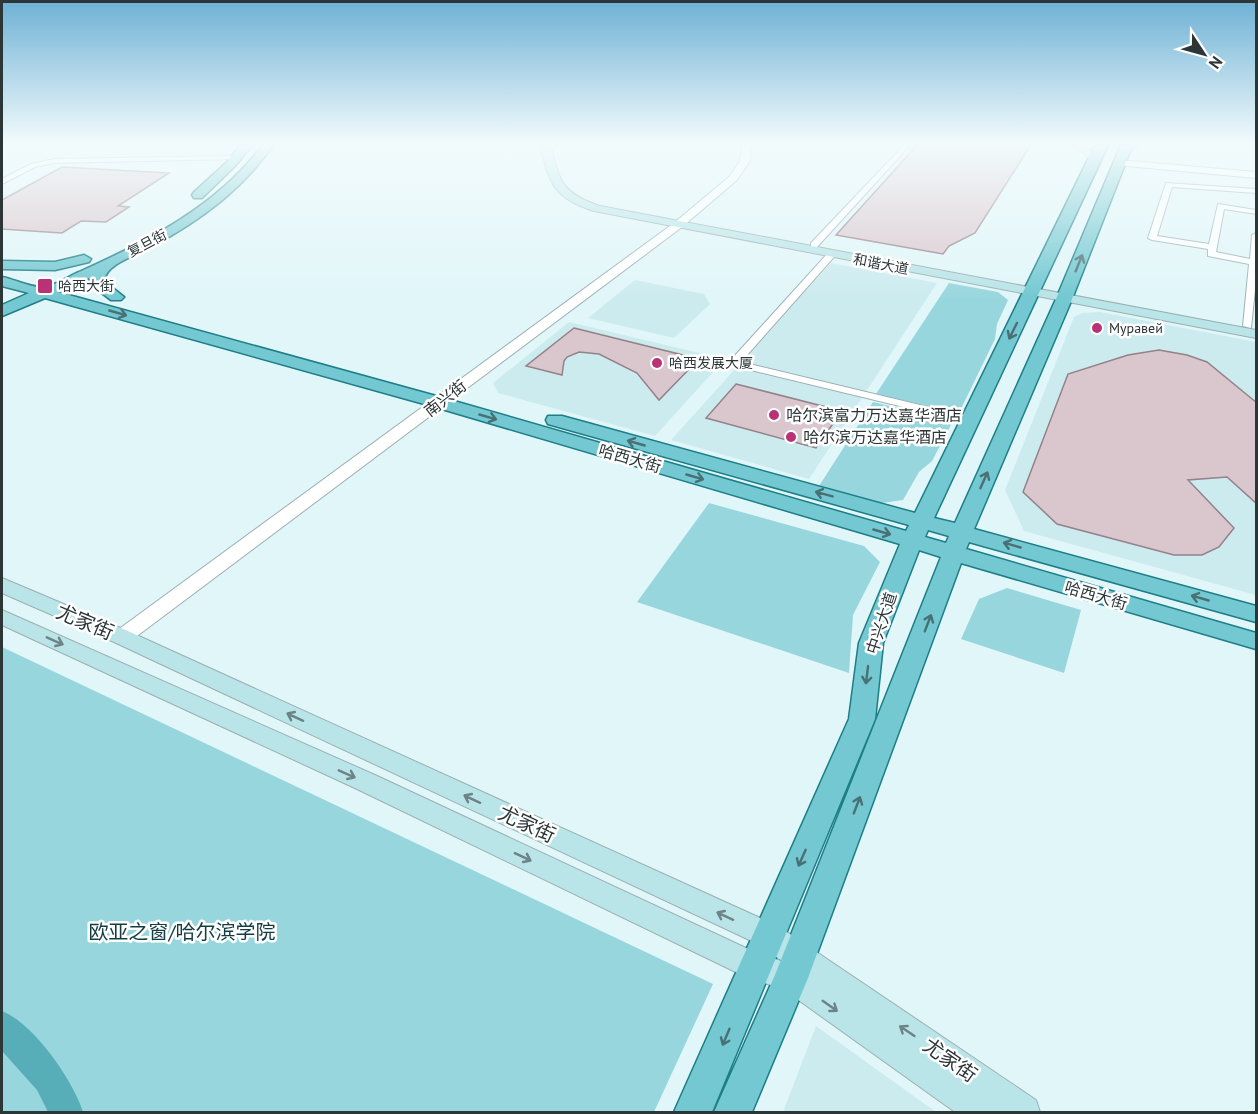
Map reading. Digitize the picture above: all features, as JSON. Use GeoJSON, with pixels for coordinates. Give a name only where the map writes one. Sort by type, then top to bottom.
{"type":"FeatureCollection","features":[{"type":"Feature","properties":{"kind":"main road"},"geometry":{"type":"LineString","coordinates":[[191,199],[196,195]]}},
{"type":"Feature","properties":{"kind":"main road","name":"复旦街"},"geometry":{"type":"LineString","coordinates":[[2,312],[45,284],[95,259],[162,236],[220,195]]}},
{"type":"Feature","properties":{"kind":"main road","name":"和谐大道"},"geometry":{"type":"LineString","coordinates":[[566,195],[598,209],[814,245],[1033,289]]}},
{"type":"Feature","properties":{"kind":"main road","name":"和谐大道"},"geometry":{"type":"LineString","coordinates":[[581,195],[605,206],[831,255],[1254,329]]}},
{"type":"Feature","properties":{"kind":"main road","name":"中兴大道"},"geometry":{"type":"LineString","coordinates":[[693,1113],[862,719],[871,643],[917,531],[1078,195]]}},
{"type":"Feature","properties":{"kind":"main road"},"geometry":{"type":"LineString","coordinates":[[733,1113],[795,968],[958,543],[1066,295],[1106,195]]}},
{"type":"Feature","properties":{"kind":"main road"},"geometry":{"type":"LineString","coordinates":[[2,270],[55,266],[95,259],[96,282],[116,297]]}},
{"type":"Feature","properties":{"kind":"main road","name":"复旦街"},"geometry":{"type":"LineString","coordinates":[[65,282],[95,259]]}},
{"type":"Feature","properties":{"kind":"main road","name":"哈西大街"},"geometry":{"type":"LineString","coordinates":[[2,270],[45,284],[81,302],[444,396]]}},
{"type":"Feature","properties":{"kind":"main road","name":"哈西大街"},"geometry":{"type":"LineString","coordinates":[[2,270],[21,286],[65,282],[444,396],[958,543],[1257,641]]}},
{"type":"Feature","properties":{"kind":"main road"},"geometry":{"type":"LineString","coordinates":[[2,294],[21,286]]}},
{"type":"Feature","properties":{"kind":"main road"},"geometry":{"type":"LineString","coordinates":[[2,312],[40,304],[81,302]]}},
{"type":"Feature","properties":{"kind":"main road","name":"哈西大街"},"geometry":{"type":"LineString","coordinates":[[958,543],[1257,614]]}},
{"type":"Feature","properties":{"kind":"main road","name":"尤家街"},"geometry":{"type":"LineString","coordinates":[[2,585],[118,636],[768,935],[795,968],[982,1113]]}},
{"type":"Feature","properties":{"kind":"main road","name":"尤家街"},"geometry":{"type":"LineString","coordinates":[[2,616],[366,782],[756,967],[795,968],[1024,1113]]}},
{"type":"Feature","properties":{"kind":"street","name":"南兴街"},"geometry":{"type":"LineString","coordinates":[[674,222],[703,195]]}},
{"type":"Feature","properties":{"kind":"street","name":"南兴街"},"geometry":{"type":"LineString","coordinates":[[118,636],[444,396],[711,195]]}},
{"type":"Feature","properties":{"kind":"street"},"geometry":{"type":"LineString","coordinates":[[814,245],[861,195]]}},
{"type":"Feature","properties":{"kind":"street"},"geometry":{"type":"LineString","coordinates":[[1166,195],[1152,238],[1213,247]]}},
{"type":"Feature","properties":{"kind":"street"},"geometry":{"type":"LineString","coordinates":[[1254,262],[1211,254],[1221,206],[1257,212]]}},
{"type":"Feature","properties":{"kind":"street"},"geometry":{"type":"LineString","coordinates":[[1254,329],[1254,262],[1257,235]]}},
{"type":"Feature","properties":{"kind":"street"},"geometry":{"type":"LineString","coordinates":[[831,255],[734,363],[970,420]]}},
{"type":"Feature","properties":{"kind":"shaded area"},"geometry":{"type":"Polygon","coordinates":[[[831,263],[937,283],[809,479],[671,440],[831,263]]]}},
{"type":"Feature","properties":{"kind":"shaded area"},"geometry":{"type":"Polygon","coordinates":[[[635,280],[704,294],[710,304],[674,338],[588,318],[635,280]]]}},
{"type":"Feature","properties":{"kind":"shaded area"},"geometry":{"type":"Polygon","coordinates":[[[1100,312],[1256,342],[1256,595],[1024,531],[1005,490],[1074,317],[1082,313],[1100,312]]]}},
{"type":"Feature","properties":{"kind":"shaded area"},"geometry":{"type":"Polygon","coordinates":[[[569,322],[725,359],[655,436],[498,393],[493,383],[569,322]]]}},
{"type":"Feature","properties":{"kind":"shaded area"},"geometry":{"type":"Polygon","coordinates":[[[816,1026],[936,1112],[783,1112],[816,1026]]]}},
{"type":"Feature","properties":{"kind":"green space"},"geometry":{"type":"Polygon","coordinates":[[[949,283],[998,292],[1008,300],[997,324],[995,339],[959,413],[876,394],[949,283]]]}},
{"type":"Feature","properties":{"kind":"green space"},"geometry":{"type":"Polygon","coordinates":[[[873,402],[953,421],[932,461],[919,472],[903,500],[882,503],[819,486],[873,402]]]}},
{"type":"Feature","properties":{"kind":"green space"},"geometry":{"type":"Polygon","coordinates":[[[709,503],[864,546],[880,562],[853,615],[849,673],[637,602],[709,503]]]}},
{"type":"Feature","properties":{"kind":"green space"},"geometry":{"type":"Polygon","coordinates":[[[1007,588],[1081,610],[1064,673],[961,639],[979,599],[1007,588]]]}},
{"type":"Feature","properties":{"kind":"green space","name":"欧亚之窗/哈尔滨学院"},"geometry":{"type":"Polygon","coordinates":[[[2,647],[713,984],[654,1112],[2,1112],[2,647]]]}},
{"type":"Feature","properties":{"kind":"building"},"geometry":{"type":"Polygon","coordinates":[[[11,195],[135,195],[118,206],[129,207],[106,222],[81,221],[62,233],[2,229],[2,200],[11,195]]]}},
{"type":"Feature","properties":{"kind":"building"},"geometry":{"type":"Polygon","coordinates":[[[872,195],[999,195],[975,233],[949,246],[943,254],[836,235],[872,195]]]}},
{"type":"Feature","properties":{"kind":"building","name":"哈西发展大厦"},"geometry":{"type":"Polygon","coordinates":[[[574,328],[699,359],[659,400],[637,373],[599,354],[579,352],[567,357],[564,361],[562,375],[526,366],[574,328]]]}},
{"type":"Feature","properties":{"kind":"building"},"geometry":{"type":"Polygon","coordinates":[[[1159,350],[1187,355],[1207,362],[1257,403],[1257,504],[1227,477],[1188,480],[1234,528],[1219,547],[1202,555],[1174,555],[1057,524],[1023,492],[1068,374],[1128,355],[1159,350]]]}},
{"type":"Feature","properties":{"kind":"building","name":"哈尔滨富力万达嘉华酒店"},"geometry":{"type":"Polygon","coordinates":[[[736,384],[842,411],[816,448],[706,418],[736,384]]]}},
{"type":"Feature","properties":{"kind":"waterway"},"geometry":{"type":"LineString","coordinates":[[2,1027],[49,1078],[66,1112]]}},
{"type":"Feature","properties":{"kind":"place","name":"哈西大街"},"geometry":{"type":"Point","coordinates":[45,286]}},
{"type":"Feature","properties":{"kind":"place","name":"Муравей"},"geometry":{"type":"Point","coordinates":[1097,328]}},
{"type":"Feature","properties":{"kind":"place","name":"哈西发展大厦"},"geometry":{"type":"Point","coordinates":[657,363]}},
{"type":"Feature","properties":{"kind":"place","name":"哈尔滨富力万达嘉华酒店"},"geometry":{"type":"Point","coordinates":[774,415]}},
{"type":"Feature","properties":{"kind":"place","name":"哈尔滨万达嘉华酒店"},"geometry":{"type":"Point","coordinates":[791,437]}}]}
